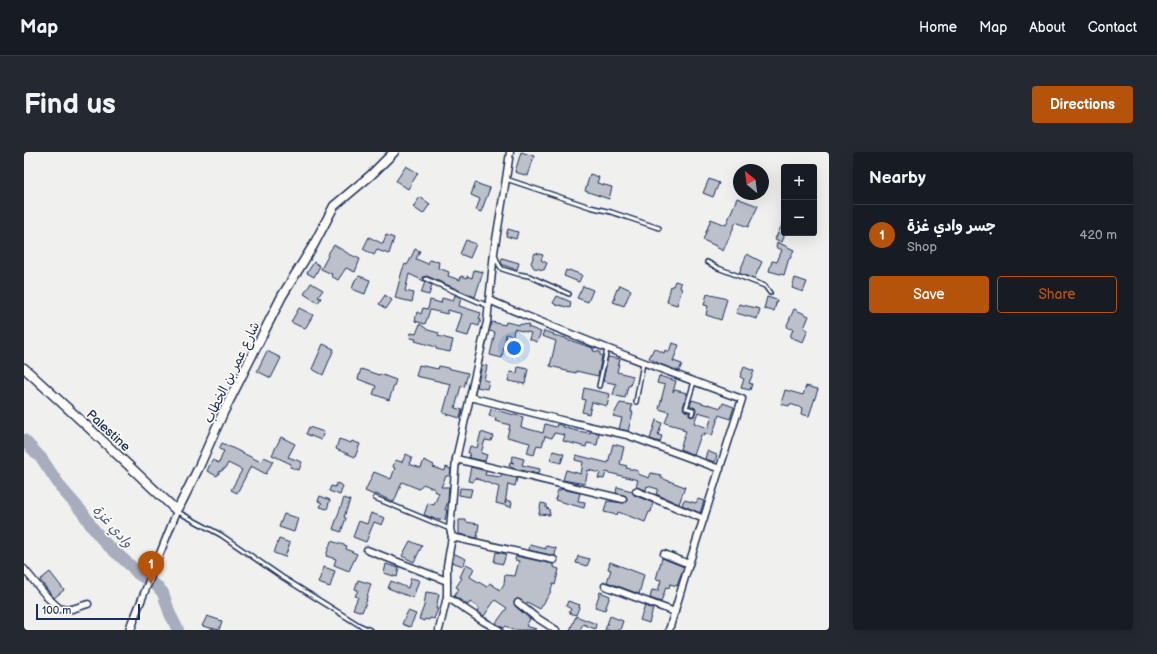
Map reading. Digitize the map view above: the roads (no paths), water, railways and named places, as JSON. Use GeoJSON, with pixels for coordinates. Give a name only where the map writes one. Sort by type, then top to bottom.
{"type":"FeatureCollection","features":[{"type":"Feature","properties":{"kind":"street","name":"شارع عمر بن الخطاب"},"geometry":{"type":"LineString","coordinates":[[130,630],[177,511],[223,413],[282,296],[313,246],[334,206],[371,175],[394,152]]}},
{"type":"Feature","properties":{"kind":"street"},"geometry":{"type":"LineString","coordinates":[[439,630],[447,597],[447,566],[452,537],[450,529],[456,459],[486,322],[494,252],[510,152]]}},
{"type":"Feature","properties":{"kind":"street"},"geometry":{"type":"LineString","coordinates":[[488,303],[643,363],[742,399],[669,630]]}},
{"type":"Feature","properties":{"kind":"street","name":"Palestine"},"geometry":{"type":"LineString","coordinates":[[24,368],[177,511]]}},
{"type":"Feature","properties":{"kind":"street"},"geometry":{"type":"LineString","coordinates":[[470,397],[559,420],[627,435],[720,469]]}},
{"type":"Feature","properties":{"kind":"street"},"geometry":{"type":"LineString","coordinates":[[456,459],[623,499]]}},
{"type":"Feature","properties":{"kind":"street"},"geometry":{"type":"LineString","coordinates":[[636,491],[704,518]]}},
{"type":"Feature","properties":{"kind":"street"},"geometry":{"type":"LineString","coordinates":[[452,537],[554,560]]}},
{"type":"Feature","properties":{"kind":"street"},"geometry":{"type":"LineString","coordinates":[[367,550],[447,581]]}},
{"type":"Feature","properties":{"kind":"street"},"geometry":{"type":"LineString","coordinates":[[664,554],[689,564]]}},
{"type":"Feature","properties":{"kind":"street"},"geometry":{"type":"LineString","coordinates":[[24,569],[48,598],[60,609],[72,609],[88,604]]}},
{"type":"Feature","properties":{"kind":"street"},"geometry":{"type":"LineString","coordinates":[[605,586],[675,612]]}},
{"type":"Feature","properties":{"kind":"street"},"geometry":{"type":"LineString","coordinates":[[447,597],[499,630]]}},
{"type":"Feature","properties":{"kind":"street"},"geometry":{"type":"LineString","coordinates":[[518,604],[556,630]]}},
{"type":"Feature","properties":{"kind":"lane"},"geometry":{"type":"LineString","coordinates":[[506,179],[659,228]]}},
{"type":"Feature","properties":{"kind":"lane"},"geometry":{"type":"LineString","coordinates":[[494,252],[502,269],[529,276],[568,294]]}},
{"type":"Feature","properties":{"kind":"lane"},"geometry":{"type":"LineString","coordinates":[[707,262],[718,268],[765,286],[770,293]]}},
{"type":"Feature","properties":{"kind":"lane"},"geometry":{"type":"LineString","coordinates":[[426,279],[488,303]]}},
{"type":"Feature","properties":{"kind":"lane"},"geometry":{"type":"LineString","coordinates":[[599,386],[607,349]]}},
{"type":"Feature","properties":{"kind":"lane"},"geometry":{"type":"LineString","coordinates":[[636,402],[643,363]]}},
{"type":"Feature","properties":{"kind":"lane"},"geometry":{"type":"LineString","coordinates":[[692,414],[693,410],[686,408],[694,382]]}},
{"type":"Feature","properties":{"kind":"lane"},"geometry":{"type":"LineString","coordinates":[[375,498],[450,529]]}},
{"type":"Feature","properties":{"kind":"lane"},"geometry":{"type":"LineString","coordinates":[[177,511],[221,535],[282,577],[360,626],[370,630]]}},
{"type":"Feature","properties":{"kind":"waterway","name":"وادي غزة"},"geometry":{"type":"LineString","coordinates":[[24,440],[42,459],[62,489],[83,513],[105,543],[138,574],[157,586],[163,593],[170,614],[178,630]]}},
{"type":"Feature","properties":{"kind":"place","name":"جسر وادي غزة"},"geometry":{"type":"Point","coordinates":[151,584]}}]}
